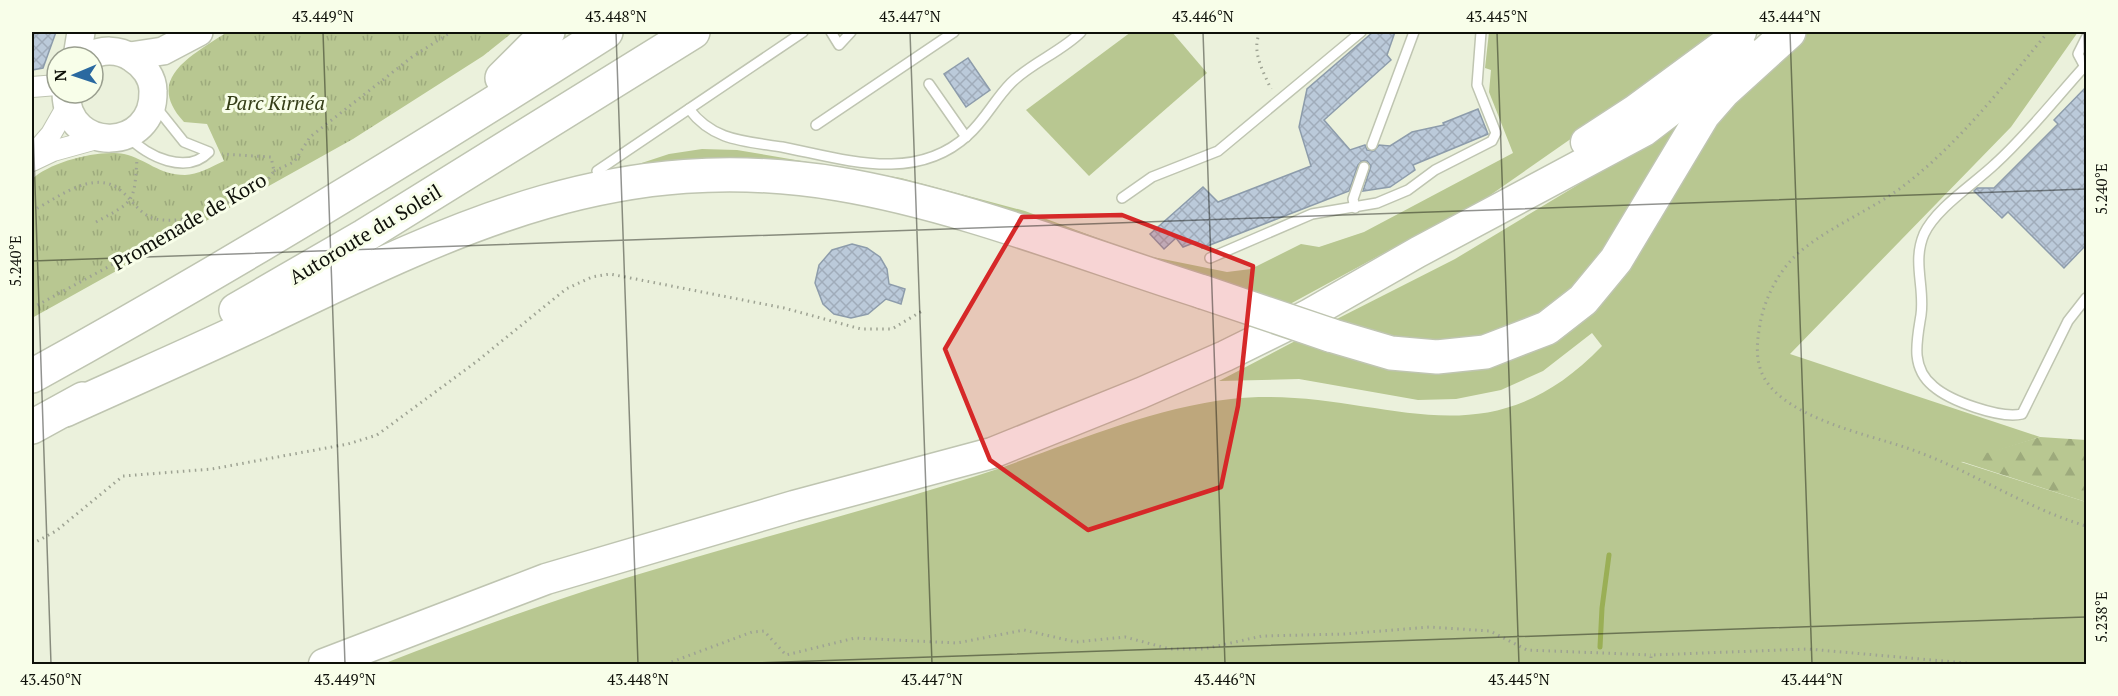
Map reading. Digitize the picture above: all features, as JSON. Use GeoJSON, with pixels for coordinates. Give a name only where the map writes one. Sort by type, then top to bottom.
{"type":"FeatureCollection","features":[{"type":"Feature","properties":{"kind":"highway"},"geometry":{"type":"LineString","coordinates":[[502,78],[548,32]]}},
{"type":"Feature","properties":{"kind":"highway"},"geometry":{"type":"LineString","coordinates":[[391,169],[502,78],[569,32]]}},
{"type":"Feature","properties":{"kind":"highway"},"geometry":{"type":"LineString","coordinates":[[32,376],[271,241],[391,169],[606,32]]}},
{"type":"Feature","properties":{"kind":"highway","name":"Autoroute du Soleil"},"geometry":{"type":"LineString","coordinates":[[32,427],[364,236],[693,32]]}},
{"type":"Feature","properties":{"kind":"highway"},"geometry":{"type":"LineString","coordinates":[[65,410],[262,320],[326,288],[463,227],[580,190],[638,180],[749,175],[839,184],[939,208],[1391,353],[1437,357],[1485,352],[1547,328],[1564,317],[1600,281],[1703,115],[1724,91],[1789,32]]}},
{"type":"Feature","properties":{"kind":"main road"},"geometry":{"type":"LineString","coordinates":[[1418,252],[1635,110],[1741,32]]}},
{"type":"Feature","properties":{"kind":"main road"},"geometry":{"type":"LineString","coordinates":[[324,664],[546,579],[794,506],[992,453],[1141,393],[1225,356],[1308,315],[1418,252],[1644,131],[1775,32]]}},
{"type":"Feature","properties":{"kind":"street"},"geometry":{"type":"LineString","coordinates":[[92,32],[141,64],[149,75],[153,96]]}},
{"type":"Feature","properties":{"kind":"street"},"geometry":{"type":"LineString","coordinates":[[105,51],[123,54],[163,51],[196,34]]}},
{"type":"Feature","properties":{"kind":"street"},"geometry":{"type":"LineString","coordinates":[[32,161],[53,151],[100,138],[114,139],[132,146],[139,128],[148,116],[153,96],[169,63],[196,34]]}},
{"type":"Feature","properties":{"kind":"street"},"geometry":{"type":"LineString","coordinates":[[32,156],[51,134],[60,105]]}},
{"type":"Feature","properties":{"kind":"street"},"geometry":{"type":"LineString","coordinates":[[68,105],[79,127],[100,138]]}},
{"type":"Feature","properties":{"kind":"lane"},"geometry":{"type":"LineString","coordinates":[[597,171],[803,32]]}},
{"type":"Feature","properties":{"kind":"lane"},"geometry":{"type":"LineString","coordinates":[[831,32],[839,45],[850,32]]}},
{"type":"Feature","properties":{"kind":"lane"},"geometry":{"type":"LineString","coordinates":[[816,125],[954,32]]}},
{"type":"Feature","properties":{"kind":"lane"},"geometry":{"type":"LineString","coordinates":[[689,109],[706,129],[732,138],[883,166],[913,164],[944,152],[966,137],[1012,81],[1081,32]]}},
{"type":"Feature","properties":{"kind":"lane"},"geometry":{"type":"LineString","coordinates":[[1122,198],[1152,177],[1218,151],[1361,32]]}},
{"type":"Feature","properties":{"kind":"lane"},"geometry":{"type":"LineString","coordinates":[[1372,145],[1414,32]]}},
{"type":"Feature","properties":{"kind":"lane"},"geometry":{"type":"LineString","coordinates":[[1210,258],[1312,214],[1377,203],[1408,190],[1436,170],[1495,138],[1496,133],[1477,85],[1481,32]]}},
{"type":"Feature","properties":{"kind":"lane"},"geometry":{"type":"LineString","coordinates":[[2086,38],[2078,54],[2085,68],[1997,163],[1939,214],[1925,232],[1917,264],[1922,308],[1916,349],[1918,365],[1928,382],[1943,394],[1999,414],[2012,416],[2022,414],[2068,321],[2086,298]]}},
{"type":"Feature","properties":{"kind":"lane"},"geometry":{"type":"LineString","coordinates":[[929,84],[966,137]]}},
{"type":"Feature","properties":{"kind":"lane"},"geometry":{"type":"LineString","coordinates":[[153,96],[184,142],[209,152]]}},
{"type":"Feature","properties":{"kind":"lane"},"geometry":{"type":"LineString","coordinates":[[132,146],[174,162],[193,163],[209,152]]}},
{"type":"Feature","properties":{"kind":"lane"},"geometry":{"type":"LineString","coordinates":[[1355,208],[1353,199],[1364,167]]}},
{"type":"Feature","properties":{"kind":"path"},"geometry":{"type":"LineString","coordinates":[[274,171],[294,162],[310,137],[412,57],[451,32]]}},
{"type":"Feature","properties":{"kind":"path"},"geometry":{"type":"LineString","coordinates":[[1260,32],[1257,53],[1276,102]]}},
{"type":"Feature","properties":{"kind":"path"},"geometry":{"type":"LineString","coordinates":[[2048,32],[2001,90],[1934,161],[1904,185],[1802,250],[1787,265],[1773,286],[1763,312],[1757,344],[1760,371],[1773,388],[1814,418],[1923,454],[2015,499],[2086,526]]}},
{"type":"Feature","properties":{"kind":"path"},"geometry":{"type":"LineString","coordinates":[[96,222],[129,205],[132,146]]}},
{"type":"Feature","properties":{"kind":"path","name":"Promenade de Koro"},"geometry":{"type":"LineString","coordinates":[[32,308],[267,181],[274,171],[271,157],[209,152]]}},
{"type":"Feature","properties":{"kind":"path"},"geometry":{"type":"LineString","coordinates":[[32,211],[84,184],[100,183],[118,188],[143,212],[156,219],[200,217]]}},
{"type":"Feature","properties":{"kind":"path"},"geometry":{"type":"LineString","coordinates":[[32,544],[56,531],[123,476],[212,469],[348,444],[377,435],[476,362],[566,289],[592,277],[610,274],[784,308],[861,329],[892,329],[922,311]]}},
{"type":"Feature","properties":{"kind":"path"},"geometry":{"type":"LineString","coordinates":[[666,664],[752,632],[764,631],[772,637],[781,652],[786,655],[855,638],[957,643],[1024,630],[1076,642],[1125,637],[1170,649],[1204,649],[1262,636],[1344,634],[1429,627],[1490,631],[1527,650],[1651,655],[1808,648],[1977,664]]}},
{"type":"Feature","properties":{"kind":"path"},"geometry":{"type":"LineString","coordinates":[[1651,655],[1651,664]]}},
{"type":"Feature","properties":{"kind":"highlighted area"},"geometry":{"type":"Polygon","coordinates":[[[1122,215],[1253,266],[1238,406],[1221,487],[1088,530],[990,460],[945,349],[1022,217],[1122,215]]]}},
{"type":"Feature","properties":{"kind":"green space","name":"Parc Kirnéa"},"geometry":{"type":"Polygon","coordinates":[[[227,32],[513,32],[483,56],[353,139],[32,318],[32,179],[62,162],[102,153],[124,154],[160,170],[185,175],[200,172],[224,161],[207,124],[184,122],[173,106],[169,93],[171,80],[177,69],[227,32]]]}},
{"type":"Feature","properties":{"kind":"green space"},"geometry":{"type":"Polygon","coordinates":[[[1131,32],[1172,32],[1207,73],[1089,176],[1026,110],[1131,32]]]}},
{"type":"Feature","properties":{"kind":"green space"},"geometry":{"type":"Polygon","coordinates":[[[1489,32],[1724,32],[1489,196],[1279,310],[928,199],[590,180],[669,154],[702,149],[737,150],[901,178],[1025,211],[1143,255],[1227,272],[1251,269],[1301,244],[1319,247],[1364,232],[1513,153],[1489,92],[1491,70],[1485,68],[1489,32]]]}},
{"type":"Feature","properties":{"kind":"green space"},"geometry":{"type":"Polygon","coordinates":[[[1806,32],[2078,32],[2011,127],[1790,354],[2040,437],[1961,462],[2086,502],[2086,664],[383,664],[595,588],[960,481],[1128,423],[1196,405],[1231,399],[1284,397],[1425,414],[1469,415],[1513,406],[1557,384],[1602,346],[1592,333],[1543,371],[1501,390],[1456,399],[1418,400],[1299,379],[1219,381],[1297,340],[1466,370],[1633,262],[1663,215],[1698,143],[1737,94],[1806,32]]]}},
{"type":"Feature","properties":{"kind":"green space"},"geometry":{"type":"Polygon","coordinates":[[[1686,114],[1691,120],[1563,310],[1443,350],[1325,325],[1455,259],[1576,186],[1686,114]]]}},
{"type":"Feature","properties":{"kind":"green space"},"geometry":{"type":"Polygon","coordinates":[[[2040,437],[2086,440],[2086,502],[1960,461],[2040,437]]]}},
{"type":"Feature","properties":{"kind":"building"},"geometry":{"type":"Polygon","coordinates":[[[32,32],[56,32],[51,45],[45,45],[43,68],[32,70],[32,32]]]}},
{"type":"Feature","properties":{"kind":"building"},"geometry":{"type":"Polygon","coordinates":[[[1373,32],[1395,32],[1387,55],[1391,60],[1324,120],[1350,150],[1365,145],[1367,150],[1374,151],[1379,145],[1390,146],[1412,132],[1444,125],[1443,123],[1478,109],[1488,134],[1413,165],[1415,170],[1390,187],[1363,191],[1371,166],[1367,161],[1362,161],[1358,165],[1349,191],[1202,248],[1196,242],[1183,247],[1176,238],[1164,249],[1150,234],[1203,187],[1218,202],[1311,166],[1299,127],[1307,89],[1373,32]]]}},
{"type":"Feature","properties":{"kind":"building"},"geometry":{"type":"Polygon","coordinates":[[[968,58],[990,90],[966,107],[944,74],[968,58]]]}},
{"type":"Feature","properties":{"kind":"building"},"geometry":{"type":"Polygon","coordinates":[[[2086,87],[2086,245],[2064,268],[2008,212],[2002,218],[1974,191],[1977,188],[1994,188],[2058,124],[2054,120],[2086,87]]]}},
{"type":"Feature","properties":{"kind":"building"},"geometry":{"type":"Polygon","coordinates":[[[852,244],[867,248],[880,257],[887,269],[889,284],[905,289],[901,304],[886,299],[868,314],[851,318],[834,314],[823,304],[815,283],[819,265],[832,250],[852,244]]]}},
{"type":"Feature","properties":{"kind":"waterway"},"geometry":{"type":"LineString","coordinates":[[1600,647],[1602,608],[1609,555]]}}]}
